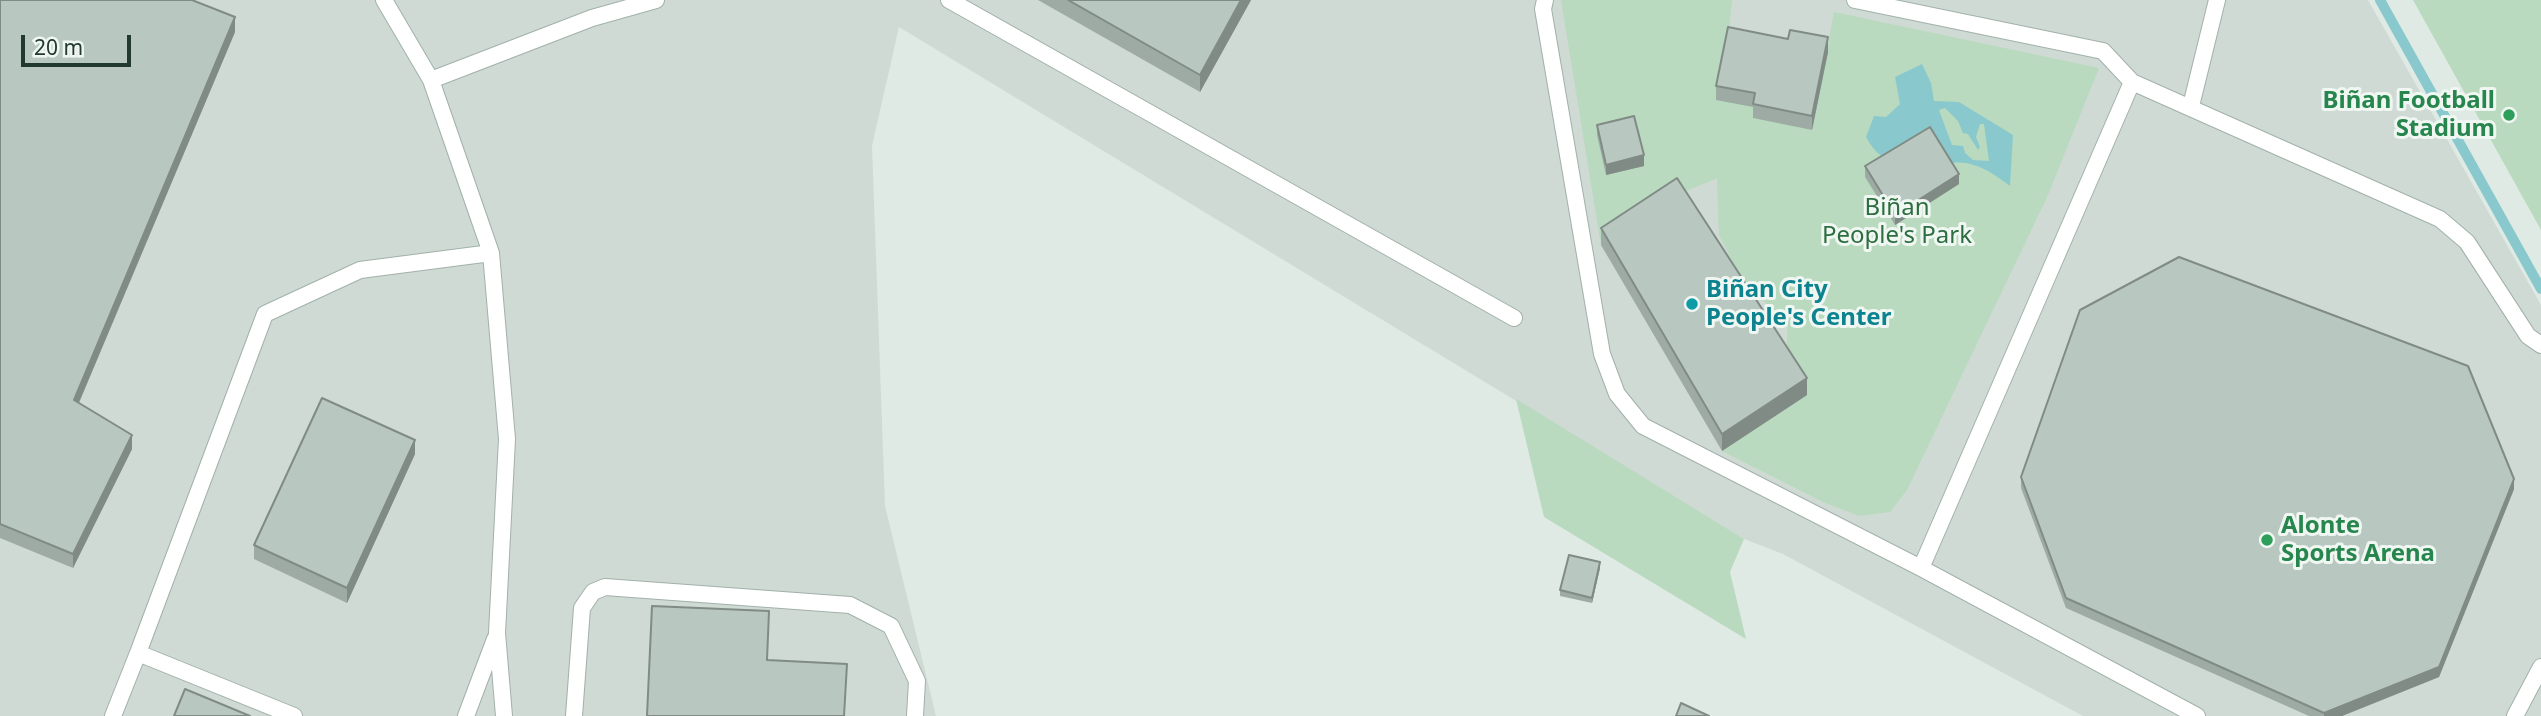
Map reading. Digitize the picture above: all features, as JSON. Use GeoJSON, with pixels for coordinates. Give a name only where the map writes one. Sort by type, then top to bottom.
{"type":"FeatureCollection","features":[{"type":"Feature","properties":{"kind":"lane"},"geometry":{"type":"LineString","coordinates":[[384,0],[431,80],[491,253],[507,439],[498,633],[504,716]]}},
{"type":"Feature","properties":{"kind":"lane"},"geometry":{"type":"LineString","coordinates":[[431,80],[592,18],[656,0]]}},
{"type":"Feature","properties":{"kind":"lane"},"geometry":{"type":"LineString","coordinates":[[949,0],[1514,318]]}},
{"type":"Feature","properties":{"kind":"lane"},"geometry":{"type":"LineString","coordinates":[[1545,0],[1543,9],[1602,354],[1617,394],[1643,426],[1922,568],[2197,716]]}},
{"type":"Feature","properties":{"kind":"lane"},"geometry":{"type":"LineString","coordinates":[[1855,0],[2103,51],[2132,82],[2440,219],[2467,242],[2528,336],[2541,345]]}},
{"type":"Feature","properties":{"kind":"lane"},"geometry":{"type":"LineString","coordinates":[[2191,106],[2217,0]]}},
{"type":"Feature","properties":{"kind":"lane"},"geometry":{"type":"LineString","coordinates":[[1922,568],[2132,82]]}},
{"type":"Feature","properties":{"kind":"lane"},"geometry":{"type":"LineString","coordinates":[[113,716],[265,314],[360,270],[491,253]]}},
{"type":"Feature","properties":{"kind":"lane"},"geometry":{"type":"LineString","coordinates":[[574,716],[582,608],[593,592],[605,587],[850,605],[891,626],[917,681],[915,716]]}},
{"type":"Feature","properties":{"kind":"lane"},"geometry":{"type":"LineString","coordinates":[[466,716],[498,633]]}},
{"type":"Feature","properties":{"kind":"lane"},"geometry":{"type":"LineString","coordinates":[[138,653],[294,716]]}},
{"type":"Feature","properties":{"kind":"lane"},"geometry":{"type":"LineString","coordinates":[[2515,716],[2541,667]]}},
{"type":"Feature","properties":{"kind":"shaded area"},"geometry":{"type":"Polygon","coordinates":[[[0,0],[2368,0],[2541,305],[2541,716],[2083,716],[1783,554],[1744,539],[899,27],[872,146],[885,506],[936,716],[0,716],[0,0]]]}},
{"type":"Feature","properties":{"kind":"green space","name":"Biñan People's Park"},"geometry":{"type":"Polygon","coordinates":[[[1561,0],[1732,0],[1728,41],[1755,107],[1812,130],[1834,12],[2099,68],[2048,195],[1907,490],[1890,512],[1859,516],[1823,502],[1722,451],[1786,364],[1788,322],[1744,284],[1719,235],[1717,178],[1677,195],[1601,245],[1561,0]]]}},
{"type":"Feature","properties":{"kind":"green space","name":"Biñan Football Stadium"},"geometry":{"type":"Polygon","coordinates":[[[2413,0],[2541,0],[2541,230],[2413,0]]]}},
{"type":"Feature","properties":{"kind":"green space"},"geometry":{"type":"Polygon","coordinates":[[[1516,399],[1744,539],[1730,572],[1746,639],[1544,517],[1516,399]]]}},
{"type":"Feature","properties":{"kind":"water"},"geometry":{"type":"Polygon","coordinates":[[[1922,64],[1931,83],[1934,101],[1959,102],[2013,135],[2010,186],[1983,169],[1969,164],[1953,163],[1946,156],[1900,162],[1882,156],[1874,149],[1866,137],[1874,116],[1886,117],[1900,104],[1895,77],[1922,64]],[[1945,108],[1939,110],[1952,145],[1963,146],[1965,153],[1973,160],[1989,161],[1984,124],[1980,124],[1976,137],[1980,147],[1978,150],[1968,134],[1963,133],[1958,121],[1945,108]]]}},
{"type":"Feature","properties":{"kind":"building"},"geometry":{"type":"Polygon","coordinates":[[[0,0],[192,0],[235,17],[74,400],[132,435],[73,554],[0,524],[0,0]]]}},
{"type":"Feature","properties":{"kind":"building"},"geometry":{"type":"Polygon","coordinates":[[[1068,0],[1241,0],[1200,75],[1068,0]]]}},
{"type":"Feature","properties":{"kind":"building"},"geometry":{"type":"Polygon","coordinates":[[[1728,27],[1788,39],[1790,30],[1828,37],[1812,116],[1753,104],[1755,93],[1716,86],[1728,27]]]}},
{"type":"Feature","properties":{"kind":"building"},"geometry":{"type":"Polygon","coordinates":[[[1634,116],[1644,155],[1606,165],[1597,125],[1634,116]]]}},
{"type":"Feature","properties":{"kind":"building"},"geometry":{"type":"Polygon","coordinates":[[[1930,127],[1959,174],[1895,215],[1865,166],[1930,127]]]}},
{"type":"Feature","properties":{"kind":"building","name":"Biñan City People's Center"},"geometry":{"type":"Polygon","coordinates":[[[1677,178],[1807,378],[1722,434],[1601,228],[1677,178]]]}},
{"type":"Feature","properties":{"kind":"building","name":"Alonte Sports Arena"},"geometry":{"type":"Polygon","coordinates":[[[2179,257],[2468,366],[2514,479],[2439,667],[2324,713],[2066,598],[2021,477],[2080,310],[2179,257]]]}},
{"type":"Feature","properties":{"kind":"building"},"geometry":{"type":"Polygon","coordinates":[[[322,398],[415,440],[347,588],[254,545],[322,398]]]}},
{"type":"Feature","properties":{"kind":"building"},"geometry":{"type":"Polygon","coordinates":[[[1569,555],[1600,562],[1592,598],[1560,590],[1569,555]]]}},
{"type":"Feature","properties":{"kind":"building"},"geometry":{"type":"Polygon","coordinates":[[[652,606],[769,611],[767,660],[847,664],[844,716],[647,716],[652,606]]]}},
{"type":"Feature","properties":{"kind":"building"},"geometry":{"type":"Polygon","coordinates":[[[185,689],[250,716],[174,716],[185,689]]]}},
{"type":"Feature","properties":{"kind":"building"},"geometry":{"type":"Polygon","coordinates":[[[1681,703],[1709,716],[1676,716],[1681,703]]]}},
{"type":"Feature","properties":{"kind":"waterway"},"geometry":{"type":"LineString","coordinates":[[2380,0],[2541,289]]}},
{"type":"Feature","properties":{"kind":"place","name":"Biñan Football Stadium"},"geometry":{"type":"Point","coordinates":[2509,115]}},
{"type":"Feature","properties":{"kind":"place","name":"Biñan City People's Center"},"geometry":{"type":"Point","coordinates":[1692,304]}},
{"type":"Feature","properties":{"kind":"place","name":"Alonte Sports Arena"},"geometry":{"type":"Point","coordinates":[2267,540]}}]}
